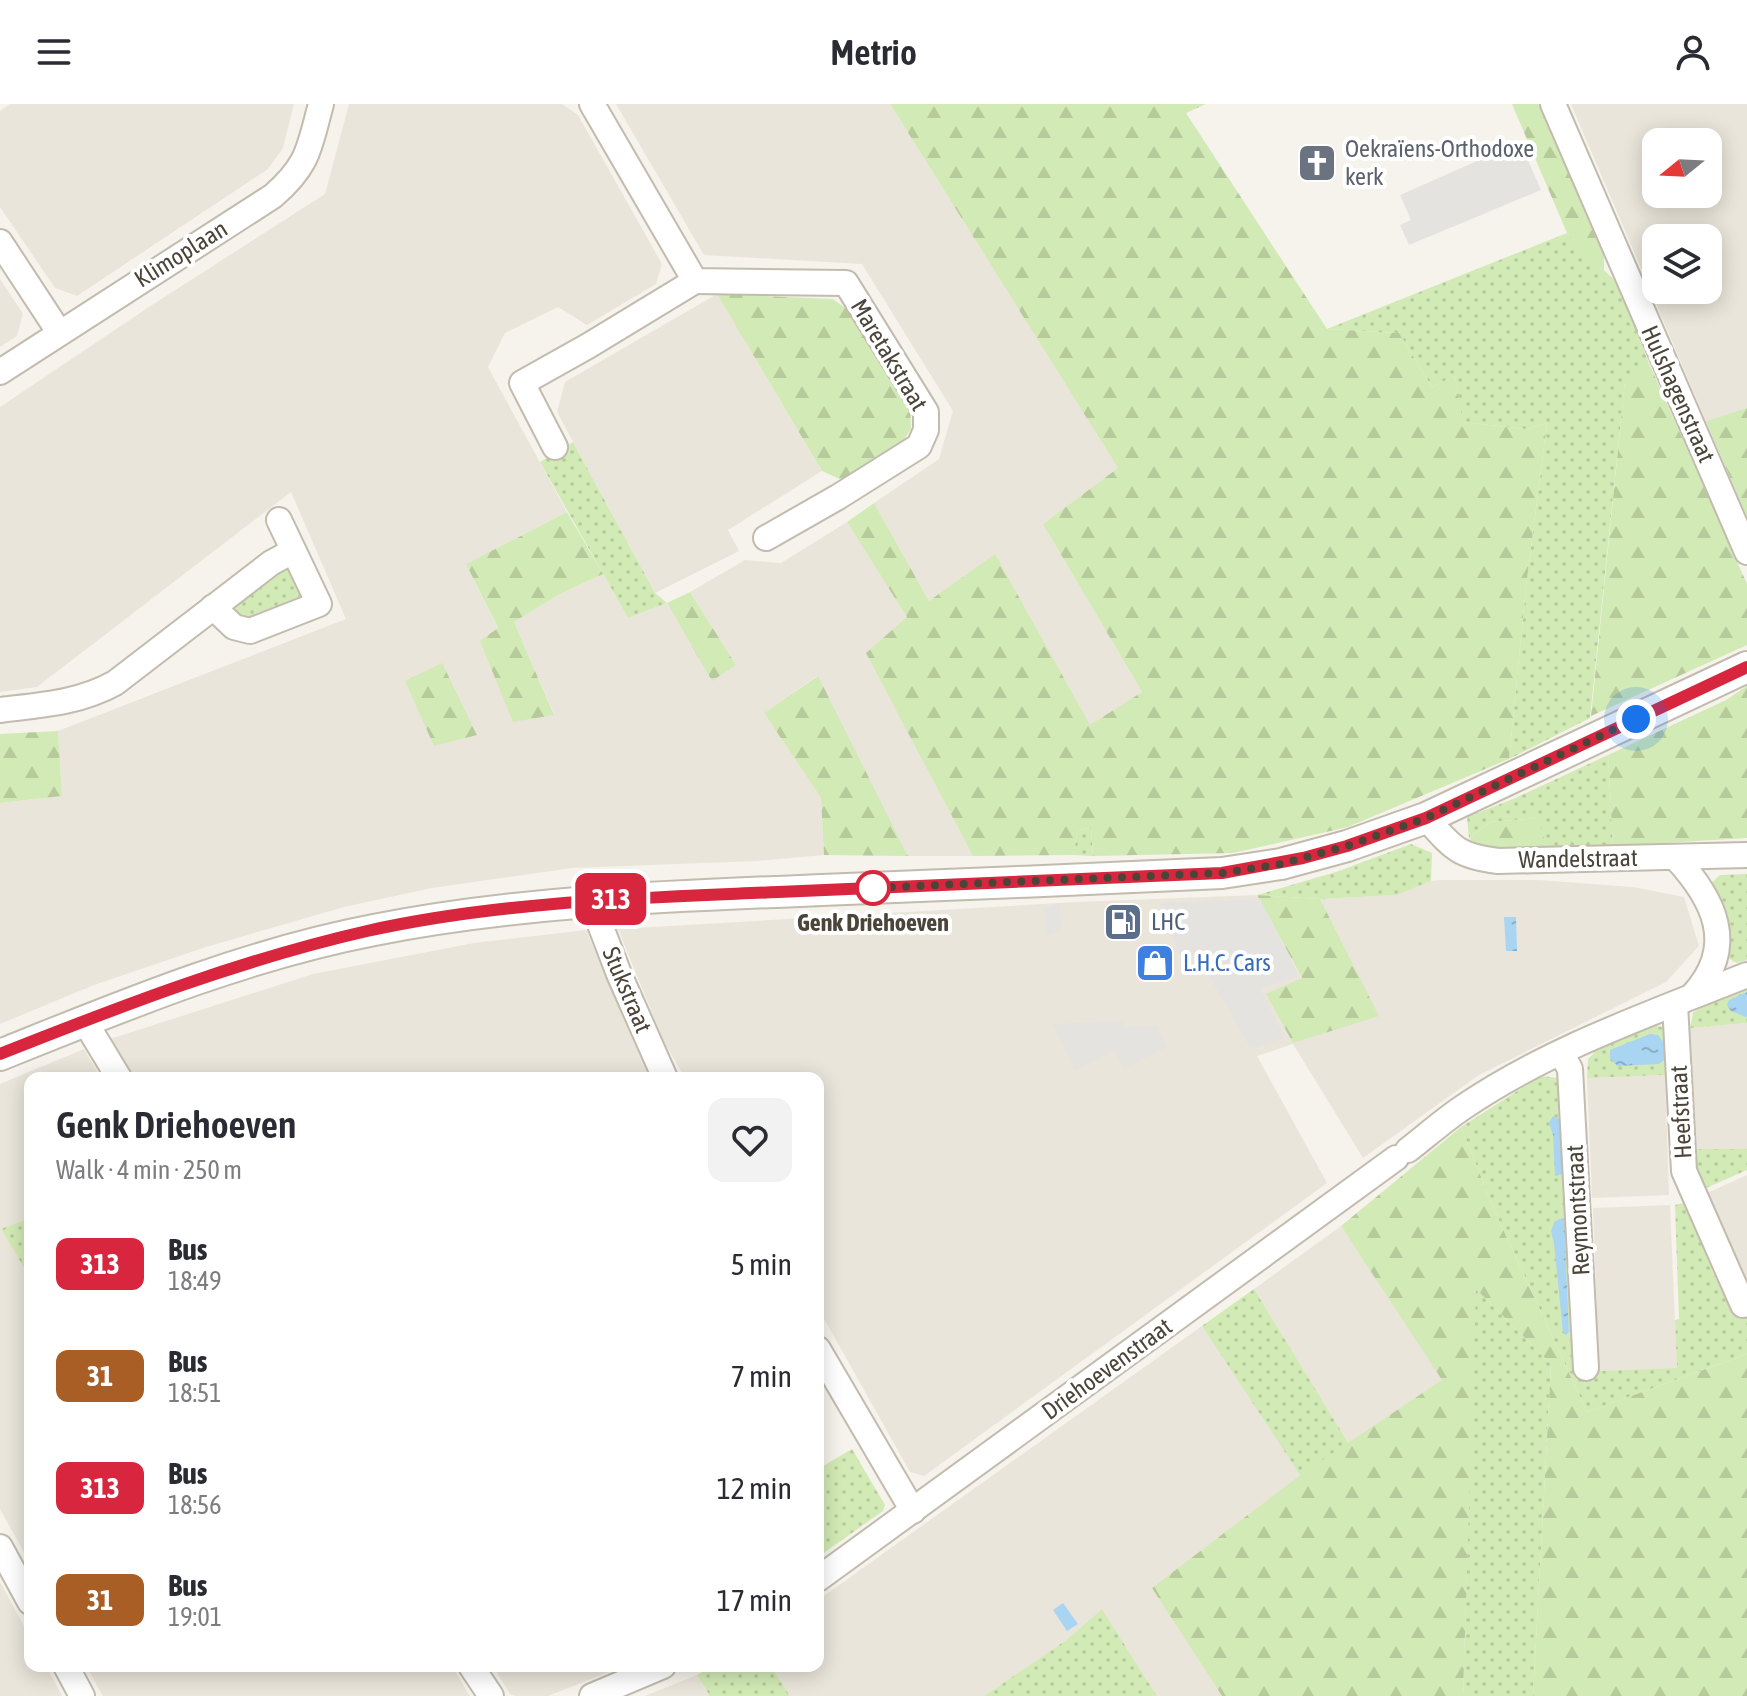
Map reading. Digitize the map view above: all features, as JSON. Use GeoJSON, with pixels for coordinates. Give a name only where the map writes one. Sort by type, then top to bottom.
{"type":"FeatureCollection","features":[{"type":"Feature","properties":{"kind":"street","name":"Klimoplaan"},"geometry":{"type":"LineString","coordinates":[[0,372],[273,196],[295,177],[308,153],[321,104]]}},
{"type":"Feature","properties":{"kind":"street"},"geometry":{"type":"LineString","coordinates":[[555,447],[522,383],[695,281],[592,104]]}},
{"type":"Feature","properties":{"kind":"street","name":"Hulshagenstraat"},"geometry":{"type":"LineString","coordinates":[[1553,104],[1747,552]]}},
{"type":"Feature","properties":{"kind":"street"},"geometry":{"type":"LineString","coordinates":[[0,242],[59,332]]}},
{"type":"Feature","properties":{"kind":"street","name":"Maretakstraat"},"geometry":{"type":"LineString","coordinates":[[695,281],[846,283],[926,412],[926,430],[919,446],[766,538]]}},
{"type":"Feature","properties":{"kind":"street"},"geometry":{"type":"LineString","coordinates":[[213,607],[234,627],[250,631],[319,604],[279,520]]}},
{"type":"Feature","properties":{"kind":"street"},"geometry":{"type":"LineString","coordinates":[[0,710],[68,702],[95,694],[115,683],[271,563],[293,551]]}},
{"type":"Feature","properties":{"kind":"street"},"geometry":{"type":"LineString","coordinates":[[0,1055],[180,984],[255,960],[370,931],[463,914],[591,901],[1222,873],[1294,861],[1426,818],[1747,667]]}},
{"type":"Feature","properties":{"kind":"street","name":"Wandelstraat"},"geometry":{"type":"LineString","coordinates":[[1426,818],[1456,850],[1472,858],[1498,861],[1747,855]]}},
{"type":"Feature","properties":{"kind":"street"},"geometry":{"type":"LineString","coordinates":[[1675,857],[1706,895],[1717,932],[1714,966],[1704,982],[1682,1001]]}},
{"type":"Feature","properties":{"kind":"street","name":"Stukstraat"},"geometry":{"type":"LineString","coordinates":[[591,901],[662,1072]]}},
{"type":"Feature","properties":{"kind":"street","name":"Driehoevenstraat"},"geometry":{"type":"LineString","coordinates":[[824,1575],[1463,1108],[1542,1061],[1626,1023],[1747,975]]}},
{"type":"Feature","properties":{"kind":"street","name":"Heefstraat"},"geometry":{"type":"LineString","coordinates":[[1682,1001],[1684,1171],[1743,1305]]}},
{"type":"Feature","properties":{"kind":"street"},"geometry":{"type":"LineString","coordinates":[[84,1020],[115,1072]]}},
{"type":"Feature","properties":{"kind":"street","name":"Reymontstraat"},"geometry":{"type":"LineString","coordinates":[[1561,1053],[1570,1069],[1586,1368]]}},
{"type":"Feature","properties":{"kind":"street"},"geometry":{"type":"LineString","coordinates":[[824,1359],[913,1511]]}},
{"type":"Feature","properties":{"kind":"street"},"geometry":{"type":"LineString","coordinates":[[0,1547],[24,1591]]}},
{"type":"Feature","properties":{"kind":"street"},"geometry":{"type":"LineString","coordinates":[[69,1672],[82,1696]]}},
{"type":"Feature","properties":{"kind":"street"},"geometry":{"type":"LineString","coordinates":[[475,1672],[491,1696]]}},
{"type":"Feature","properties":{"kind":"street"},"geometry":{"type":"LineString","coordinates":[[592,1696],[649,1672]]}},
{"type":"Feature","properties":{"kind":"shaded area"},"geometry":{"type":"Polygon","coordinates":[[[10,104],[294,104],[283,148],[268,169],[77,296],[55,288],[0,207],[0,111],[10,104]]]}},
{"type":"Feature","properties":{"kind":"shaded area"},"geometry":{"type":"Polygon","coordinates":[[[349,104],[562,104],[578,115],[662,264],[656,284],[587,325],[558,307],[505,333],[488,367],[567,512],[466,564],[498,629],[513,721],[554,714],[514,622],[558,595],[603,574],[628,618],[667,603],[712,680],[736,665],[690,592],[745,560],[781,563],[847,522],[908,617],[867,653],[973,856],[908,856],[817,676],[764,713],[821,798],[824,855],[757,861],[572,868],[432,888],[344,907],[206,947],[94,985],[0,1024],[0,803],[62,796],[58,731],[346,619],[291,492],[37,687],[0,692],[0,407],[325,194],[349,104]]]}},
{"type":"Feature","properties":{"kind":"shaded area"},"geometry":{"type":"Polygon","coordinates":[[[616,104],[890,104],[1118,468],[1043,524],[1142,692],[1090,726],[995,555],[929,601],[874,503],[939,459],[953,411],[862,264],[704,255],[616,104]]]}},
{"type":"Feature","properties":{"kind":"shaded area"},"geometry":{"type":"Polygon","coordinates":[[[1571,104],[1747,104],[1747,408],[1706,421],[1656,304],[1722,304],[1722,224],[1642,224],[1642,271],[1571,104]]]}},
{"type":"Feature","properties":{"kind":"shaded area"},"geometry":{"type":"Polygon","coordinates":[[[1520,142],[1541,190],[1409,245],[1400,225],[1411,220],[1400,195],[1520,142]]]}},
{"type":"Feature","properties":{"kind":"shaded area"},"geometry":{"type":"Polygon","coordinates":[[[0,279],[23,314],[17,336],[0,347],[0,279]]]}},
{"type":"Feature","properties":{"kind":"shaded area"},"geometry":{"type":"Polygon","coordinates":[[[717,294],[822,471],[728,530],[739,551],[655,593],[557,412],[565,382],[717,294]]]}},
{"type":"Feature","properties":{"kind":"shaded area"},"geometry":{"type":"Polygon","coordinates":[[[1538,880],[1633,887],[1684,897],[1699,946],[1666,982],[1479,1075],[1363,1158],[1293,1044],[1257,1056],[1327,1183],[924,1476],[910,1472],[824,1319],[824,1072],[682,1072],[664,1042],[618,929],[1077,902],[1257,895],[1302,979],[1378,1015],[1320,899],[1396,895],[1431,881],[1538,880]]]}},
{"type":"Feature","properties":{"kind":"shaded area"},"geometry":{"type":"Polygon","coordinates":[[[1260,899],[1299,976],[1260,988],[1285,1038],[1251,1049],[1197,955],[1180,956],[1160,903],[1260,899]]]}},
{"type":"Feature","properties":{"kind":"shaded area"},"geometry":{"type":"Polygon","coordinates":[[[1060,903],[1061,930],[1046,936],[1045,908],[1060,903]]]}},
{"type":"Feature","properties":{"kind":"shaded area"},"geometry":{"type":"Polygon","coordinates":[[[586,930],[646,1072],[130,1072],[110,1039],[313,974],[474,943],[586,930]]]}},
{"type":"Feature","properties":{"kind":"shaded area"},"geometry":{"type":"Polygon","coordinates":[[[1124,1021],[1125,1027],[1157,1026],[1166,1047],[1124,1068],[1114,1050],[1074,1071],[1053,1024],[1124,1021]]]}},
{"type":"Feature","properties":{"kind":"shaded area"},"geometry":{"type":"Polygon","coordinates":[[[1747,1023],[1747,1149],[1696,1149],[1690,1028],[1747,1023]]]}},
{"type":"Feature","properties":{"kind":"shaded area"},"geometry":{"type":"Polygon","coordinates":[[[84,1049],[97,1072],[29,1072],[84,1049]]]}},
{"type":"Feature","properties":{"kind":"shaded area"},"geometry":{"type":"Polygon","coordinates":[[[24,1074],[24,1220],[1,1229],[24,1268],[24,1552],[0,1509],[0,1084],[24,1074]]]}},
{"type":"Feature","properties":{"kind":"shaded area"},"geometry":{"type":"Polygon","coordinates":[[[1665,1075],[1669,1195],[1592,1198],[1587,1078],[1665,1075]]]}},
{"type":"Feature","properties":{"kind":"shaded area"},"geometry":{"type":"Polygon","coordinates":[[[1747,1175],[1747,1282],[1707,1193],[1747,1175]]]}},
{"type":"Feature","properties":{"kind":"shaded area"},"geometry":{"type":"Polygon","coordinates":[[[1670,1205],[1677,1369],[1599,1371],[1593,1208],[1670,1205]]]}},
{"type":"Feature","properties":{"kind":"shaded area"},"geometry":{"type":"Polygon","coordinates":[[[1341,1226],[1443,1380],[1349,1444],[1254,1289],[1341,1226]]]}},
{"type":"Feature","properties":{"kind":"shaded area"},"geometry":{"type":"Polygon","coordinates":[[[1202,1326],[1300,1475],[1153,1588],[1222,1696],[1157,1696],[1102,1609],[1065,1641],[984,1696],[790,1696],[775,1672],[824,1672],[824,1596],[1202,1326]]]}},
{"type":"Feature","properties":{"kind":"shaded area"},"geometry":{"type":"Polygon","coordinates":[[[0,1582],[24,1626],[24,1672],[49,1672],[62,1696],[0,1696],[0,1582]]]}},
{"type":"Feature","properties":{"kind":"shaded area"},"geometry":{"type":"Polygon","coordinates":[[[89,1672],[456,1672],[470,1696],[103,1696],[89,1672]]]}},
{"type":"Feature","properties":{"kind":"shaded area"},"geometry":{"type":"Polygon","coordinates":[[[497,1672],[609,1672],[548,1696],[510,1694],[497,1672]]]}},
{"type":"Feature","properties":{"kind":"shaded area"},"geometry":{"type":"Polygon","coordinates":[[[697,1675],[710,1696],[645,1696],[697,1675]]]}},
{"type":"Feature","properties":{"kind":"green space"},"geometry":{"type":"Polygon","coordinates":[[[890,104],[1206,104],[1186,113],[1327,329],[1399,333],[1432,387],[1455,376],[1463,422],[1527,429],[1547,423],[1526,587],[1509,759],[1348,827],[1233,853],[1093,856],[1091,828],[1078,830],[1073,855],[973,856],[866,653],[907,617],[847,522],[874,503],[929,601],[995,554],[1090,725],[1142,692],[1043,524],[1118,468],[890,104]]]}},
{"type":"Feature","properties":{"kind":"green space"},"geometry":{"type":"Polygon","coordinates":[[[1512,104],[1540,104],[1604,251],[1604,271],[1567,233],[1512,104]]]}},
{"type":"Feature","properties":{"kind":"green space"},"geometry":{"type":"Polygon","coordinates":[[[1567,233],[1618,284],[1649,363],[1625,381],[1590,718],[1509,759],[1526,587],[1547,423],[1527,429],[1462,422],[1455,376],[1432,387],[1399,333],[1327,329],[1567,233]]]}},
{"type":"Feature","properties":{"kind":"green space"},"geometry":{"type":"Polygon","coordinates":[[[717,294],[833,299],[848,310],[910,404],[911,429],[899,447],[844,481],[822,471],[717,294]]]}},
{"type":"Feature","properties":{"kind":"green space"},"geometry":{"type":"Polygon","coordinates":[[[1649,363],[1747,584],[1747,645],[1591,716],[1625,380],[1649,363]]]}},
{"type":"Feature","properties":{"kind":"green space"},"geometry":{"type":"Polygon","coordinates":[[[1747,408],[1747,517],[1706,421],[1747,408]]]}},
{"type":"Feature","properties":{"kind":"green space"},"geometry":{"type":"Polygon","coordinates":[[[573,442],[655,593],[667,603],[628,618],[540,462],[573,442]]]}},
{"type":"Feature","properties":{"kind":"green space"},"geometry":{"type":"Polygon","coordinates":[[[567,512],[603,574],[558,595],[514,622],[554,715],[513,722],[480,641],[498,628],[466,564],[567,512]]]}},
{"type":"Feature","properties":{"kind":"green space"},"geometry":{"type":"Polygon","coordinates":[[[287,567],[295,572],[305,596],[276,615],[242,620],[235,610],[243,596],[264,578],[287,567]]]}},
{"type":"Feature","properties":{"kind":"green space"},"geometry":{"type":"Polygon","coordinates":[[[690,592],[736,665],[712,681],[667,603],[690,592]]]}},
{"type":"Feature","properties":{"kind":"green space"},"geometry":{"type":"Polygon","coordinates":[[[442,663],[477,735],[434,746],[405,681],[442,663]]]}},
{"type":"Feature","properties":{"kind":"green space"},"geometry":{"type":"Polygon","coordinates":[[[818,676],[908,856],[824,855],[821,798],[764,713],[818,676]]]}},
{"type":"Feature","properties":{"kind":"green space"},"geometry":{"type":"Polygon","coordinates":[[[1747,686],[1747,838],[1613,846],[1608,755],[1726,700],[1747,686]]]}},
{"type":"Feature","properties":{"kind":"green space"},"geometry":{"type":"Polygon","coordinates":[[[58,731],[62,796],[0,803],[0,734],[58,731]]]}},
{"type":"Feature","properties":{"kind":"green space"},"geometry":{"type":"Polygon","coordinates":[[[1608,755],[1613,846],[1547,849],[1538,818],[1490,822],[1469,838],[1467,817],[1608,755]]]}},
{"type":"Feature","properties":{"kind":"green space"},"geometry":{"type":"Polygon","coordinates":[[[1539,818],[1547,849],[1494,850],[1469,838],[1490,822],[1539,818]]]}},
{"type":"Feature","properties":{"kind":"green space"},"geometry":{"type":"Polygon","coordinates":[[[1091,828],[1093,856],[1073,855],[1078,830],[1091,828]]]}},
{"type":"Feature","properties":{"kind":"green space"},"geometry":{"type":"Polygon","coordinates":[[[1411,844],[1432,853],[1431,881],[1397,895],[1320,899],[1257,895],[1336,872],[1411,844]]]}},
{"type":"Feature","properties":{"kind":"green space"},"geometry":{"type":"Polygon","coordinates":[[[1747,874],[1747,960],[1737,963],[1726,957],[1711,883],[1720,875],[1747,874]]]}},
{"type":"Feature","properties":{"kind":"green space"},"geometry":{"type":"Polygon","coordinates":[[[1257,895],[1320,899],[1379,1016],[1293,1043],[1266,994],[1302,978],[1257,895]]]}},
{"type":"Feature","properties":{"kind":"green space"},"geometry":{"type":"Polygon","coordinates":[[[1747,987],[1747,1023],[1690,1028],[1693,1013],[1699,1009],[1697,1003],[1747,987]]]}},
{"type":"Feature","properties":{"kind":"green space"},"geometry":{"type":"Polygon","coordinates":[[[1646,1024],[1663,1027],[1670,1039],[1671,1057],[1665,1075],[1587,1078],[1588,1059],[1594,1053],[1592,1049],[1646,1024]]]}},
{"type":"Feature","properties":{"kind":"green space"},"geometry":{"type":"Polygon","coordinates":[[[1541,1076],[1558,1078],[1564,1083],[1574,1251],[1568,1251],[1570,1287],[1576,1287],[1570,1306],[1572,1328],[1577,1340],[1572,1340],[1574,1372],[1677,1368],[1675,1320],[1679,1319],[1675,1205],[1684,1203],[1716,1279],[1722,1277],[1725,1282],[1719,1285],[1732,1314],[1747,1307],[1747,1354],[1587,1412],[1496,1214],[1461,1127],[1541,1076]]]}},
{"type":"Feature","properties":{"kind":"green space"},"geometry":{"type":"Polygon","coordinates":[[[1461,1127],[1496,1214],[1587,1412],[1747,1354],[1747,1696],[1533,1696],[1551,1364],[1476,1289],[1463,1696],[1222,1696],[1152,1588],[1300,1475],[1442,1380],[1341,1226],[1461,1127]]]}},
{"type":"Feature","properties":{"kind":"green space"},"geometry":{"type":"Polygon","coordinates":[[[1696,1149],[1747,1149],[1747,1170],[1706,1188],[1697,1167],[1696,1149]]]}},
{"type":"Feature","properties":{"kind":"green space"},"geometry":{"type":"Polygon","coordinates":[[[24,1220],[24,1268],[1,1229],[24,1220]]]}},
{"type":"Feature","properties":{"kind":"green space"},"geometry":{"type":"Polygon","coordinates":[[[1475,1288],[1551,1364],[1533,1696],[1463,1696],[1475,1288]]]}},
{"type":"Feature","properties":{"kind":"green space"},"geometry":{"type":"Polygon","coordinates":[[[1254,1289],[1349,1444],[1300,1475],[1202,1326],[1254,1289]]]}},
{"type":"Feature","properties":{"kind":"green space"},"geometry":{"type":"Polygon","coordinates":[[[852,1449],[885,1505],[883,1511],[824,1553],[824,1465],[852,1449]]]}},
{"type":"Feature","properties":{"kind":"green space"},"geometry":{"type":"Polygon","coordinates":[[[1102,1609],[1157,1696],[984,1696],[1065,1641],[1102,1609]]]}},
{"type":"Feature","properties":{"kind":"green space"},"geometry":{"type":"Polygon","coordinates":[[[702,1672],[775,1672],[790,1696],[710,1696],[697,1675],[702,1672]]]}},
{"type":"Feature","properties":{"kind":"water"},"geometry":{"type":"Polygon","coordinates":[[[1504,917],[1516,917],[1517,951],[1506,951],[1504,917]]]}},
{"type":"Feature","properties":{"kind":"water"},"geometry":{"type":"Polygon","coordinates":[[[1747,992],[1746,1017],[1731,1011],[1727,1005],[1729,1000],[1747,992]]]}},
{"type":"Feature","properties":{"kind":"water"},"geometry":{"type":"Polygon","coordinates":[[[1650,1034],[1658,1035],[1668,1048],[1667,1058],[1659,1064],[1617,1066],[1610,1058],[1610,1050],[1650,1034]]]}},
{"type":"Feature","properties":{"kind":"water"},"geometry":{"type":"Polygon","coordinates":[[[1553,1116],[1563,1121],[1563,1174],[1555,1176],[1553,1135],[1549,1123],[1553,1116]]]}},
{"type":"Feature","properties":{"kind":"water"},"geometry":{"type":"Polygon","coordinates":[[[1563,1218],[1568,1230],[1565,1244],[1569,1332],[1566,1335],[1563,1332],[1551,1231],[1555,1221],[1563,1218]]]}},
{"type":"Feature","properties":{"kind":"water"},"geometry":{"type":"Polygon","coordinates":[[[1063,1603],[1078,1624],[1067,1631],[1053,1610],[1063,1603]]]}},
{"type":"Feature","properties":{"kind":"bus line","name":"313"},"geometry":{"type":"LineString","coordinates":[[0,1054],[180,984],[255,960],[370,931],[463,914],[643,897],[1222,873],[1281,864],[1347,846],[1426,818],[1747,667]]}},
{"type":"Feature","properties":{"kind":"place","name":"Oekraïens-Orthodoxe kerk"},"geometry":{"type":"Point","coordinates":[1317,163]}},
{"type":"Feature","properties":{"kind":"place","name":"Genk Driehoeven"},"geometry":{"type":"Point","coordinates":[873,888]}},
{"type":"Feature","properties":{"kind":"place","name":"LHC"},"geometry":{"type":"Point","coordinates":[1123,922]}},
{"type":"Feature","properties":{"kind":"place","name":"L.H.C. Cars"},"geometry":{"type":"Point","coordinates":[1155,963]}},
{"type":"Feature","properties":{"kind":"route"},"geometry":{"type":"LineString","coordinates":[[873,888],[868,888],[1222,873],[1281,864],[1347,846],[1426,818],[1636,719]]}}]}
